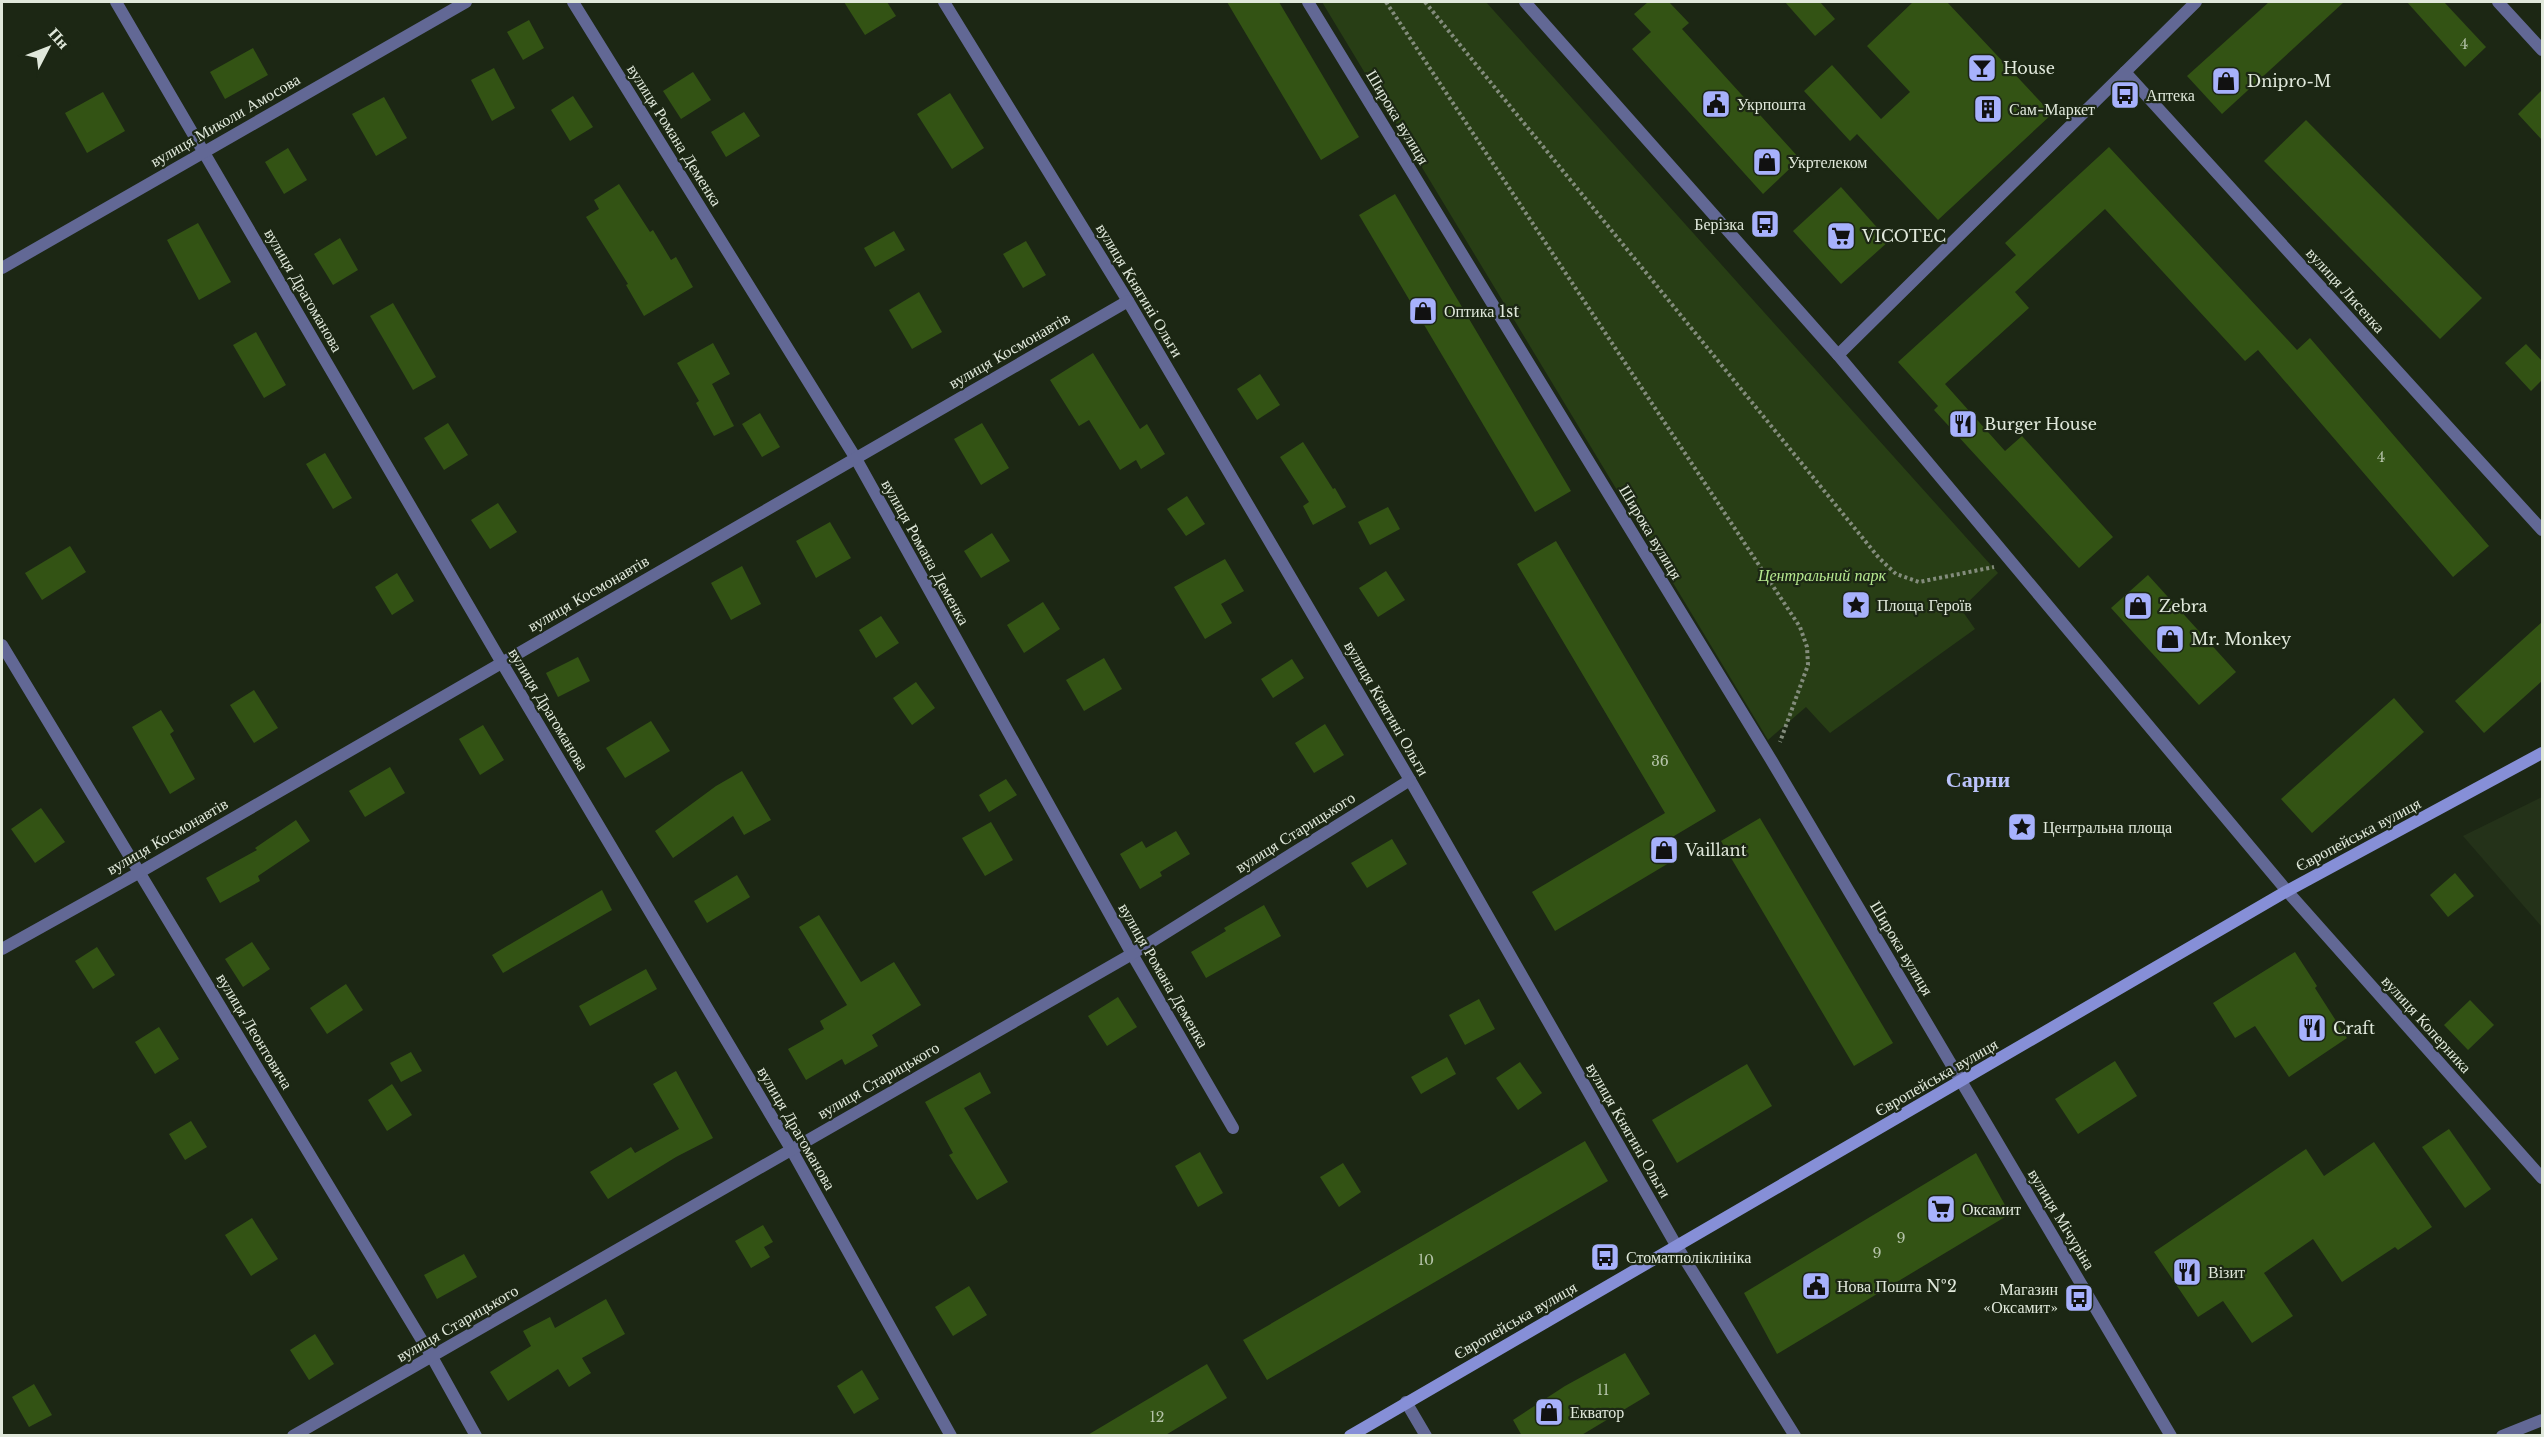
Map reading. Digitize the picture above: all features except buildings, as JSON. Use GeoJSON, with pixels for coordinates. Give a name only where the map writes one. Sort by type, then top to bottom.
{"type":"FeatureCollection","features":[{"type":"Feature","properties":{"kind":"main road","name":"Європейська вулиця"},"geometry":{"type":"LineString","coordinates":[[1350,1436],[2287,891],[2542,753]]}},
{"type":"Feature","properties":{"kind":"street","name":"вулиця Драгоманова"},"geometry":{"type":"LineString","coordinates":[[116,2],[502,663],[791,1149],[951,1436]]}},
{"type":"Feature","properties":{"kind":"street","name":"вулиця Миколи Амосова"},"geometry":{"type":"LineString","coordinates":[[2,268],[466,2]]}},
{"type":"Feature","properties":{"kind":"street","name":"вулиця Романа Деменка"},"geometry":{"type":"LineString","coordinates":[[573,2],[855,457],[1132,954],[1233,1128]]}},
{"type":"Feature","properties":{"kind":"street","name":"вулиця Княгині Ольги"},"geometry":{"type":"LineString","coordinates":[[944,2],[1128,301],[1410,780],[1676,1245],[1795,1436]]}},
{"type":"Feature","properties":{"kind":"street","name":"Широка вулиця"},"geometry":{"type":"LineString","coordinates":[[1308,2],[1773,763],[1962,1082]]}},
{"type":"Feature","properties":{"kind":"street"},"geometry":{"type":"LineString","coordinates":[[1525,2],[1838,355],[2287,891]]}},
{"type":"Feature","properties":{"kind":"street"},"geometry":{"type":"LineString","coordinates":[[1838,355],[2196,2]]}},
{"type":"Feature","properties":{"kind":"street"},"geometry":{"type":"LineString","coordinates":[[2498,2],[2542,50]]}},
{"type":"Feature","properties":{"kind":"street","name":"вулиця Лисенка"},"geometry":{"type":"LineString","coordinates":[[2125,72],[2542,530]]}},
{"type":"Feature","properties":{"kind":"street","name":"вулиця Космонавтів"},"geometry":{"type":"LineString","coordinates":[[2,949],[140,872],[1128,301]]}},
{"type":"Feature","properties":{"kind":"street","name":"вулиця Леонтовича"},"geometry":{"type":"LineString","coordinates":[[2,645],[432,1357],[476,1436]]}},
{"type":"Feature","properties":{"kind":"street","name":"вулиця Старицького"},"geometry":{"type":"LineString","coordinates":[[293,1436],[1132,954],[1410,780]]}},
{"type":"Feature","properties":{"kind":"street","name":"вулиця Коперника"},"geometry":{"type":"LineString","coordinates":[[2287,891],[2542,1178]]}},
{"type":"Feature","properties":{"kind":"street","name":"вулиця Мічуріна"},"geometry":{"type":"LineString","coordinates":[[1962,1082],[2171,1436]]}},
{"type":"Feature","properties":{"kind":"street"},"geometry":{"type":"LineString","coordinates":[[1406,1402],[1426,1436]]}},
{"type":"Feature","properties":{"kind":"street"},"geometry":{"type":"LineString","coordinates":[[2502,1436],[2542,1420]]}},
{"type":"Feature","properties":{"kind":"path"},"geometry":{"type":"LineString","coordinates":[[1386,2],[1800,627],[1807,647],[1808,665],[1773,763]]}},
{"type":"Feature","properties":{"kind":"path"},"geometry":{"type":"LineString","coordinates":[[1425,2],[1879,558],[1896,574],[1919,582],[2013,564]]}},
{"type":"Feature","properties":{"kind":"shaded area"},"geometry":{"type":"Polygon","coordinates":[[[2542,797],[2542,927],[2463,836],[2542,797]]]}},
{"type":"Feature","properties":{"kind":"green space","name":"Центральний парк"},"geometry":{"type":"Polygon","coordinates":[[[1322,2],[1486,2],[1998,573],[1961,609],[1975,629],[1830,733],[1806,707],[1768,740],[1322,2]]]}},
{"type":"Feature","properties":{"kind":"place","name":"House"},"geometry":{"type":"Point","coordinates":[1982,68]}},
{"type":"Feature","properties":{"kind":"place","name":"Dnipro-M"},"geometry":{"type":"Point","coordinates":[2226,81]}},
{"type":"Feature","properties":{"kind":"place","name":"Аптека"},"geometry":{"type":"Point","coordinates":[2125,95]}},
{"type":"Feature","properties":{"kind":"place","name":"Укрпошта"},"geometry":{"type":"Point","coordinates":[1716,104]}},
{"type":"Feature","properties":{"kind":"place","name":"Сам-Маркет"},"geometry":{"type":"Point","coordinates":[1988,109]}},
{"type":"Feature","properties":{"kind":"place","name":"Укртелеком"},"geometry":{"type":"Point","coordinates":[1767,162]}},
{"type":"Feature","properties":{"kind":"place","name":"Берізка"},"geometry":{"type":"Point","coordinates":[1765,224]}},
{"type":"Feature","properties":{"kind":"place","name":"VICOTEC"},"geometry":{"type":"Point","coordinates":[1841,236]}},
{"type":"Feature","properties":{"kind":"place","name":"Оптика 1st"},"geometry":{"type":"Point","coordinates":[1423,311]}},
{"type":"Feature","properties":{"kind":"place","name":"Burger House"},"geometry":{"type":"Point","coordinates":[1963,424]}},
{"type":"Feature","properties":{"kind":"place","name":"Площа Героїв"},"geometry":{"type":"Point","coordinates":[1856,605]}},
{"type":"Feature","properties":{"kind":"place","name":"Zebra"},"geometry":{"type":"Point","coordinates":[2138,606]}},
{"type":"Feature","properties":{"kind":"place","name":"Mr. Monkey"},"geometry":{"type":"Point","coordinates":[2170,639]}},
{"type":"Feature","properties":{"kind":"place","name":"Центральна площа"},"geometry":{"type":"Point","coordinates":[2022,827]}},
{"type":"Feature","properties":{"kind":"place","name":"Vaillant"},"geometry":{"type":"Point","coordinates":[1664,850]}},
{"type":"Feature","properties":{"kind":"place","name":"Craft"},"geometry":{"type":"Point","coordinates":[2312,1028]}},
{"type":"Feature","properties":{"kind":"place","name":"Оксамит"},"geometry":{"type":"Point","coordinates":[1941,1209]}},
{"type":"Feature","properties":{"kind":"place","name":"Стоматполіклініка"},"geometry":{"type":"Point","coordinates":[1605,1257]}},
{"type":"Feature","properties":{"kind":"place","name":"Візит"},"geometry":{"type":"Point","coordinates":[2187,1272]}},
{"type":"Feature","properties":{"kind":"place","name":"Нова Пошта №2"},"geometry":{"type":"Point","coordinates":[1816,1286]}},
{"type":"Feature","properties":{"kind":"place","name":"Магазин «Оксамит»"},"geometry":{"type":"Point","coordinates":[2079,1298]}},
{"type":"Feature","properties":{"kind":"place","name":"Екватор"},"geometry":{"type":"Point","coordinates":[1549,1412]}},
{"type":"Feature","properties":{"kind":"district","name":"Сарни"},"geometry":{"type":"Point","coordinates":[1978,779]}}]}
